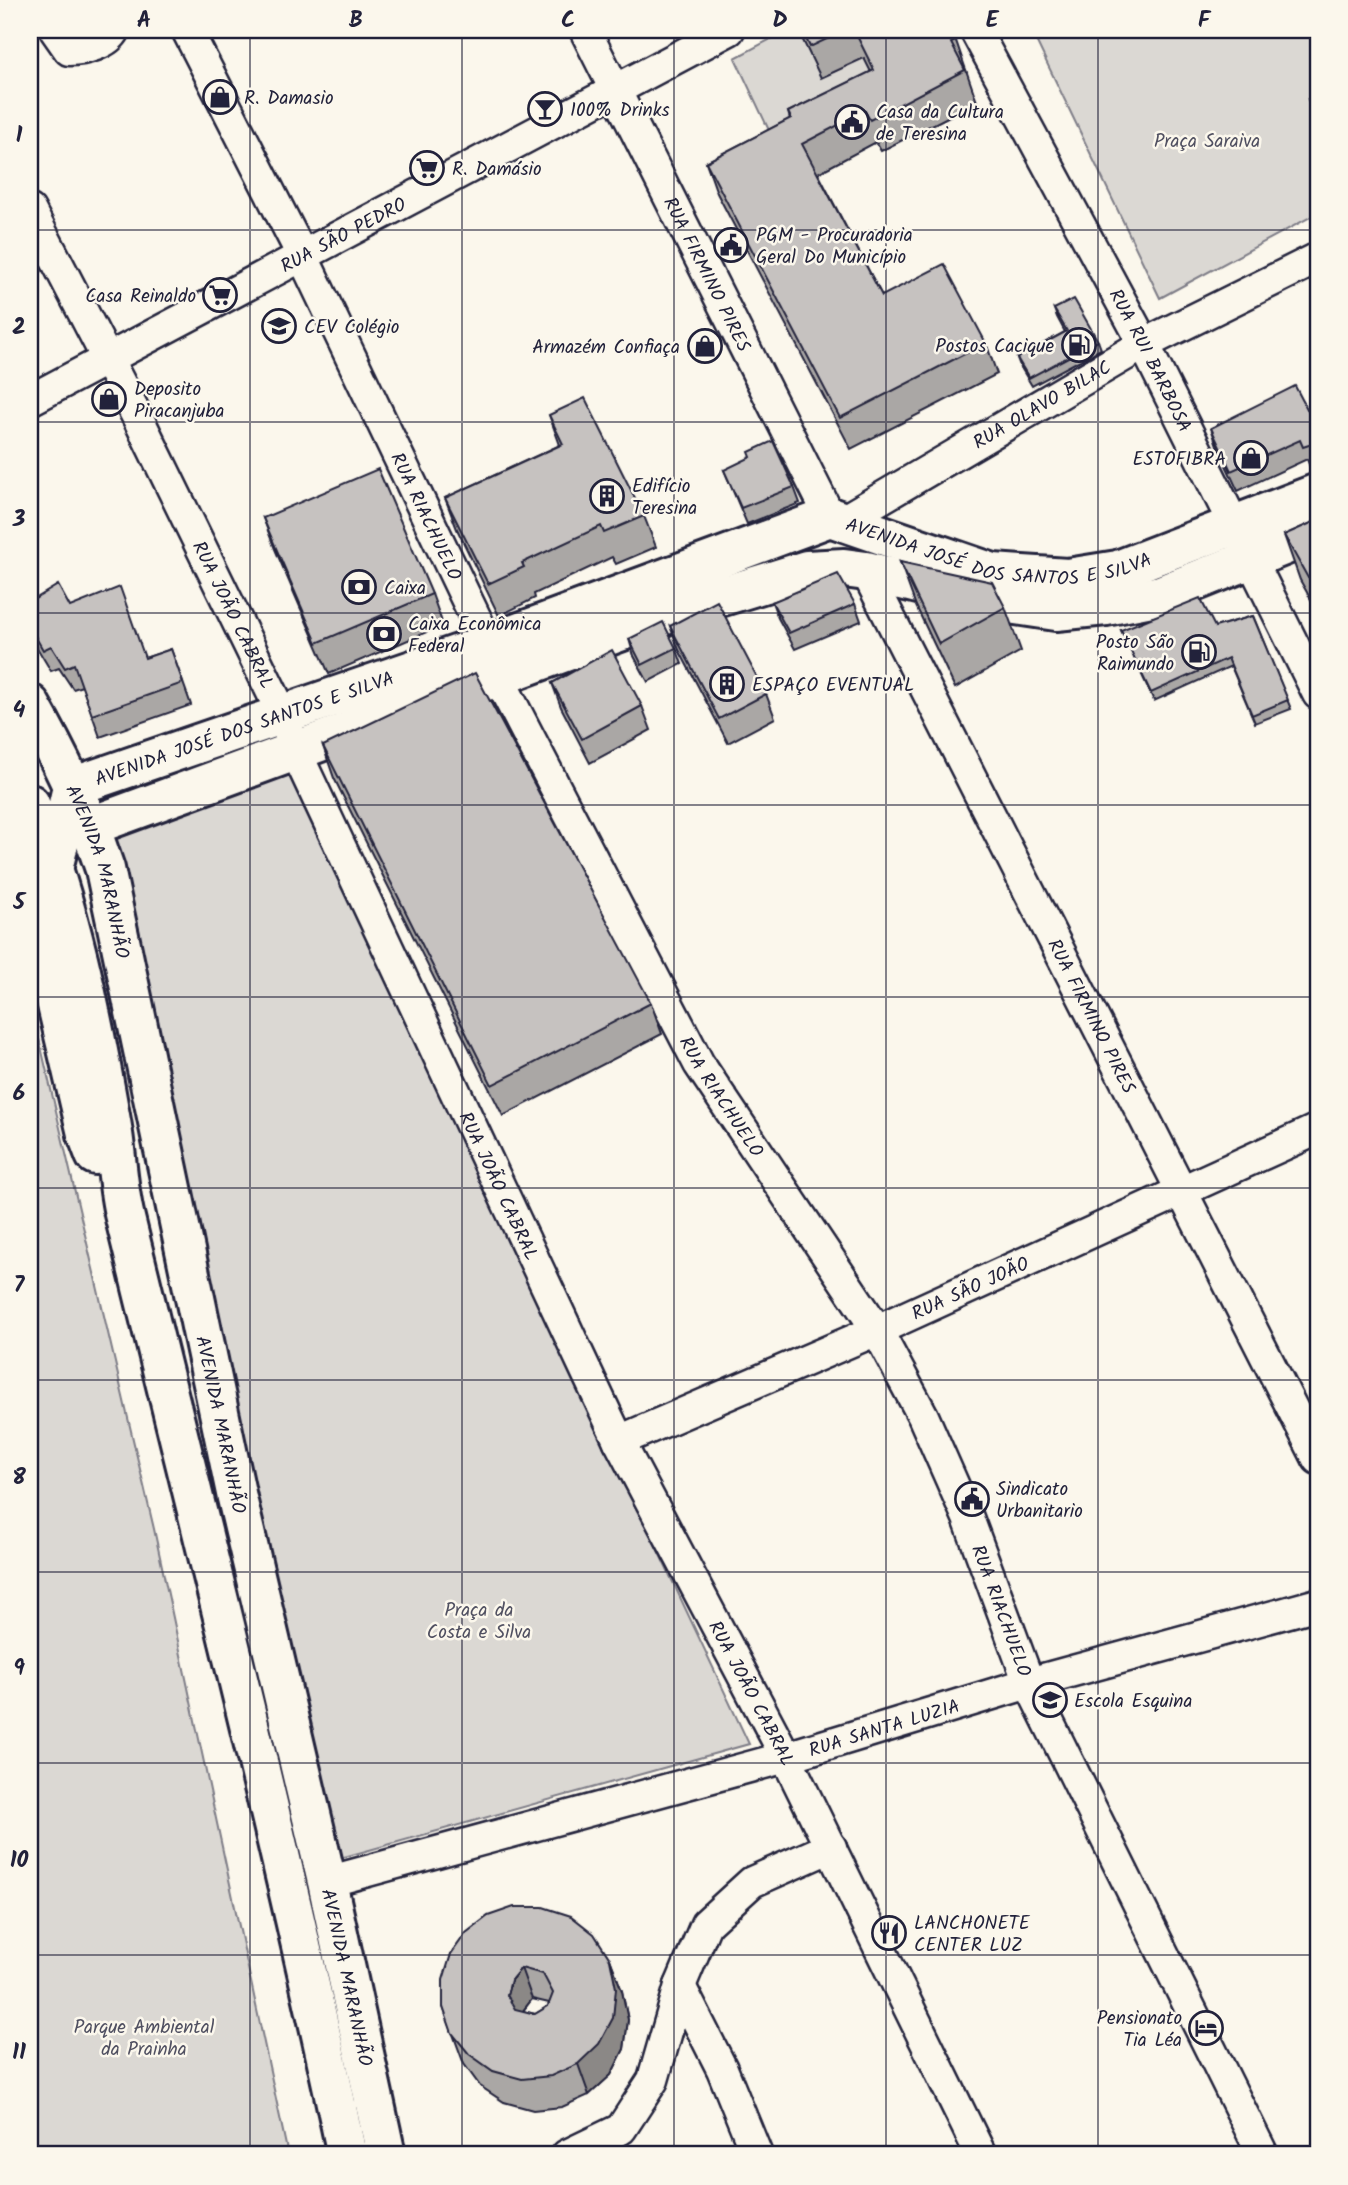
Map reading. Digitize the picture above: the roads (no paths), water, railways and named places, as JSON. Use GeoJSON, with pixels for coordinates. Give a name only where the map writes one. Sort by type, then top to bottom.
{"type":"FeatureCollection","features":[{"type":"Feature","properties":{"kind":"main road","name":"AVENIDA JOSÉ DOS SANTOS E SILVA"},"geometry":{"type":"LineString","coordinates":[[76,810],[282,713],[493,661],[807,570],[845,568],[866,571],[982,600],[1056,611],[1106,606],[1161,595],[1318,493]]}},
{"type":"Feature","properties":{"kind":"main road","name":"AVENIDA JOSÉ DOS SANTOS E SILVA"},"geometry":{"type":"LineString","coordinates":[[76,810],[296,752],[493,661],[837,518],[993,573],[1068,578],[1118,570],[1241,542],[1318,532]]}},
{"type":"Feature","properties":{"kind":"main road","name":"AVENIDA MARANHÃO"},"geometry":{"type":"LineString","coordinates":[[30,704],[57,751],[76,810],[104,869],[237,1498],[327,1882],[386,2155]]}},
{"type":"Feature","properties":{"kind":"main road","name":"AVENIDA MARANHÃO"},"geometry":{"type":"LineString","coordinates":[[30,803],[40,887],[87,1134],[102,1173],[124,1212],[210,1560],[347,2155]]}},
{"type":"Feature","properties":{"kind":"main road"},"geometry":{"type":"LineString","coordinates":[[30,803],[76,810],[40,887]]}},
{"type":"Feature","properties":{"kind":"street"},"geometry":{"type":"LineString","coordinates":[[55,30],[69,50],[83,50],[112,36],[115,30]]}},
{"type":"Feature","properties":{"kind":"street","name":"RUA RIACHUELO"},"geometry":{"type":"LineString","coordinates":[[187,30],[302,255],[493,661],[699,1064],[877,1330],[947,1468],[1029,1682],[1264,2155]]}},
{"type":"Feature","properties":{"kind":"street","name":"RUA FIRMINO PIRES"},"geometry":{"type":"LineString","coordinates":[[585,30],[837,518]]}},
{"type":"Feature","properties":{"kind":"street","name":"RUA SÃO PEDRO"},"geometry":{"type":"LineString","coordinates":[[30,400],[729,30]]}},
{"type":"Feature","properties":{"kind":"street","name":"RUA RUI BARBOSA"},"geometry":{"type":"LineString","coordinates":[[975,30],[1144,344],[1318,694]]}},
{"type":"Feature","properties":{"kind":"street","name":"RUA JOÃO CABRAL"},"geometry":{"type":"LineString","coordinates":[[30,210],[107,358],[282,713],[296,752],[619,1441],[786,1757],[981,2155]]}},
{"type":"Feature","properties":{"kind":"street","name":"RUA OLAVO BILAC"},"geometry":{"type":"LineString","coordinates":[[837,518],[1144,344],[1318,258]]}},
{"type":"Feature","properties":{"kind":"street","name":"RUA FIRMINO PIRES"},"geometry":{"type":"LineString","coordinates":[[866,571],[1318,1459]]}},
{"type":"Feature","properties":{"kind":"street","name":"RUA SÃO JOÃO"},"geometry":{"type":"LineString","coordinates":[[619,1441],[877,1330],[1181,1189],[1318,1129]]}},
{"type":"Feature","properties":{"kind":"street","name":"RUA SANTA LUZIA"},"geometry":{"type":"LineString","coordinates":[[327,1882],[786,1757],[1029,1682],[1318,1604]]}},
{"type":"Feature","properties":{"kind":"street"},"geometry":{"type":"LineString","coordinates":[[567,2155],[621,2129],[653,2080],[680,1986],[706,1924],[752,1882],[831,1847]]}},
{"type":"Feature","properties":{"kind":"street"},"geometry":{"type":"LineString","coordinates":[[680,1986],[722,2069],[757,2155]]}},
{"type":"Feature","properties":{"kind":"place","name":"R. Damasio"},"geometry":{"type":"Point","coordinates":[220,97]}},
{"type":"Feature","properties":{"kind":"place","name":"100% Drinks"},"geometry":{"type":"Point","coordinates":[545,109]}},
{"type":"Feature","properties":{"kind":"place","name":"Casa da Cultura de Teresina"},"geometry":{"type":"Point","coordinates":[852,122]}},
{"type":"Feature","properties":{"kind":"place","name":"R. Damásio"},"geometry":{"type":"Point","coordinates":[427,168]}},
{"type":"Feature","properties":{"kind":"place","name":"PGM - Procuradoria Geral Do Município"},"geometry":{"type":"Point","coordinates":[731,245]}},
{"type":"Feature","properties":{"kind":"place","name":"Casa Reinaldo"},"geometry":{"type":"Point","coordinates":[220,295]}},
{"type":"Feature","properties":{"kind":"place","name":"CEV Colégio"},"geometry":{"type":"Point","coordinates":[279,326]}},
{"type":"Feature","properties":{"kind":"place","name":"Postos Cacique"},"geometry":{"type":"Point","coordinates":[1079,345]}},
{"type":"Feature","properties":{"kind":"place","name":"Armazém Confiaça"},"geometry":{"type":"Point","coordinates":[705,346]}},
{"type":"Feature","properties":{"kind":"place","name":"Deposito Piracanjuba"},"geometry":{"type":"Point","coordinates":[109,399]}},
{"type":"Feature","properties":{"kind":"place","name":"ESTOFIBRA"},"geometry":{"type":"Point","coordinates":[1251,458]}},
{"type":"Feature","properties":{"kind":"place","name":"Edifício Teresina"},"geometry":{"type":"Point","coordinates":[607,496]}},
{"type":"Feature","properties":{"kind":"place","name":"Caixa"},"geometry":{"type":"Point","coordinates":[359,587]}},
{"type":"Feature","properties":{"kind":"place","name":"Caixa Econômica Federal"},"geometry":{"type":"Point","coordinates":[384,634]}},
{"type":"Feature","properties":{"kind":"place","name":"Posto São Raimundo"},"geometry":{"type":"Point","coordinates":[1199,652]}},
{"type":"Feature","properties":{"kind":"place","name":"ESPAÇO EVENTUAL"},"geometry":{"type":"Point","coordinates":[727,684]}},
{"type":"Feature","properties":{"kind":"place","name":"Sindicato Urbanitario"},"geometry":{"type":"Point","coordinates":[972,1499]}},
{"type":"Feature","properties":{"kind":"place","name":"Escola Esquina"},"geometry":{"type":"Point","coordinates":[1050,1700]}},
{"type":"Feature","properties":{"kind":"place","name":"LANCHONETE CENTER LUZ"},"geometry":{"type":"Point","coordinates":[889,1933]}},
{"type":"Feature","properties":{"kind":"place","name":"Pensionato Tia Léa"},"geometry":{"type":"Point","coordinates":[1206,2028]}},
{"type":"Feature","properties":{"kind":"park label","name":"Praça Saraiva"},"geometry":{"type":"Point","coordinates":[1207,140]}},
{"type":"Feature","properties":{"kind":"park label","name":"Praça da Costa e Silva"},"geometry":{"type":"Point","coordinates":[479,1620]}},
{"type":"Feature","properties":{"kind":"park label","name":"Parque Ambiental da Prainha"},"geometry":{"type":"Point","coordinates":[144,2037]}}]}
